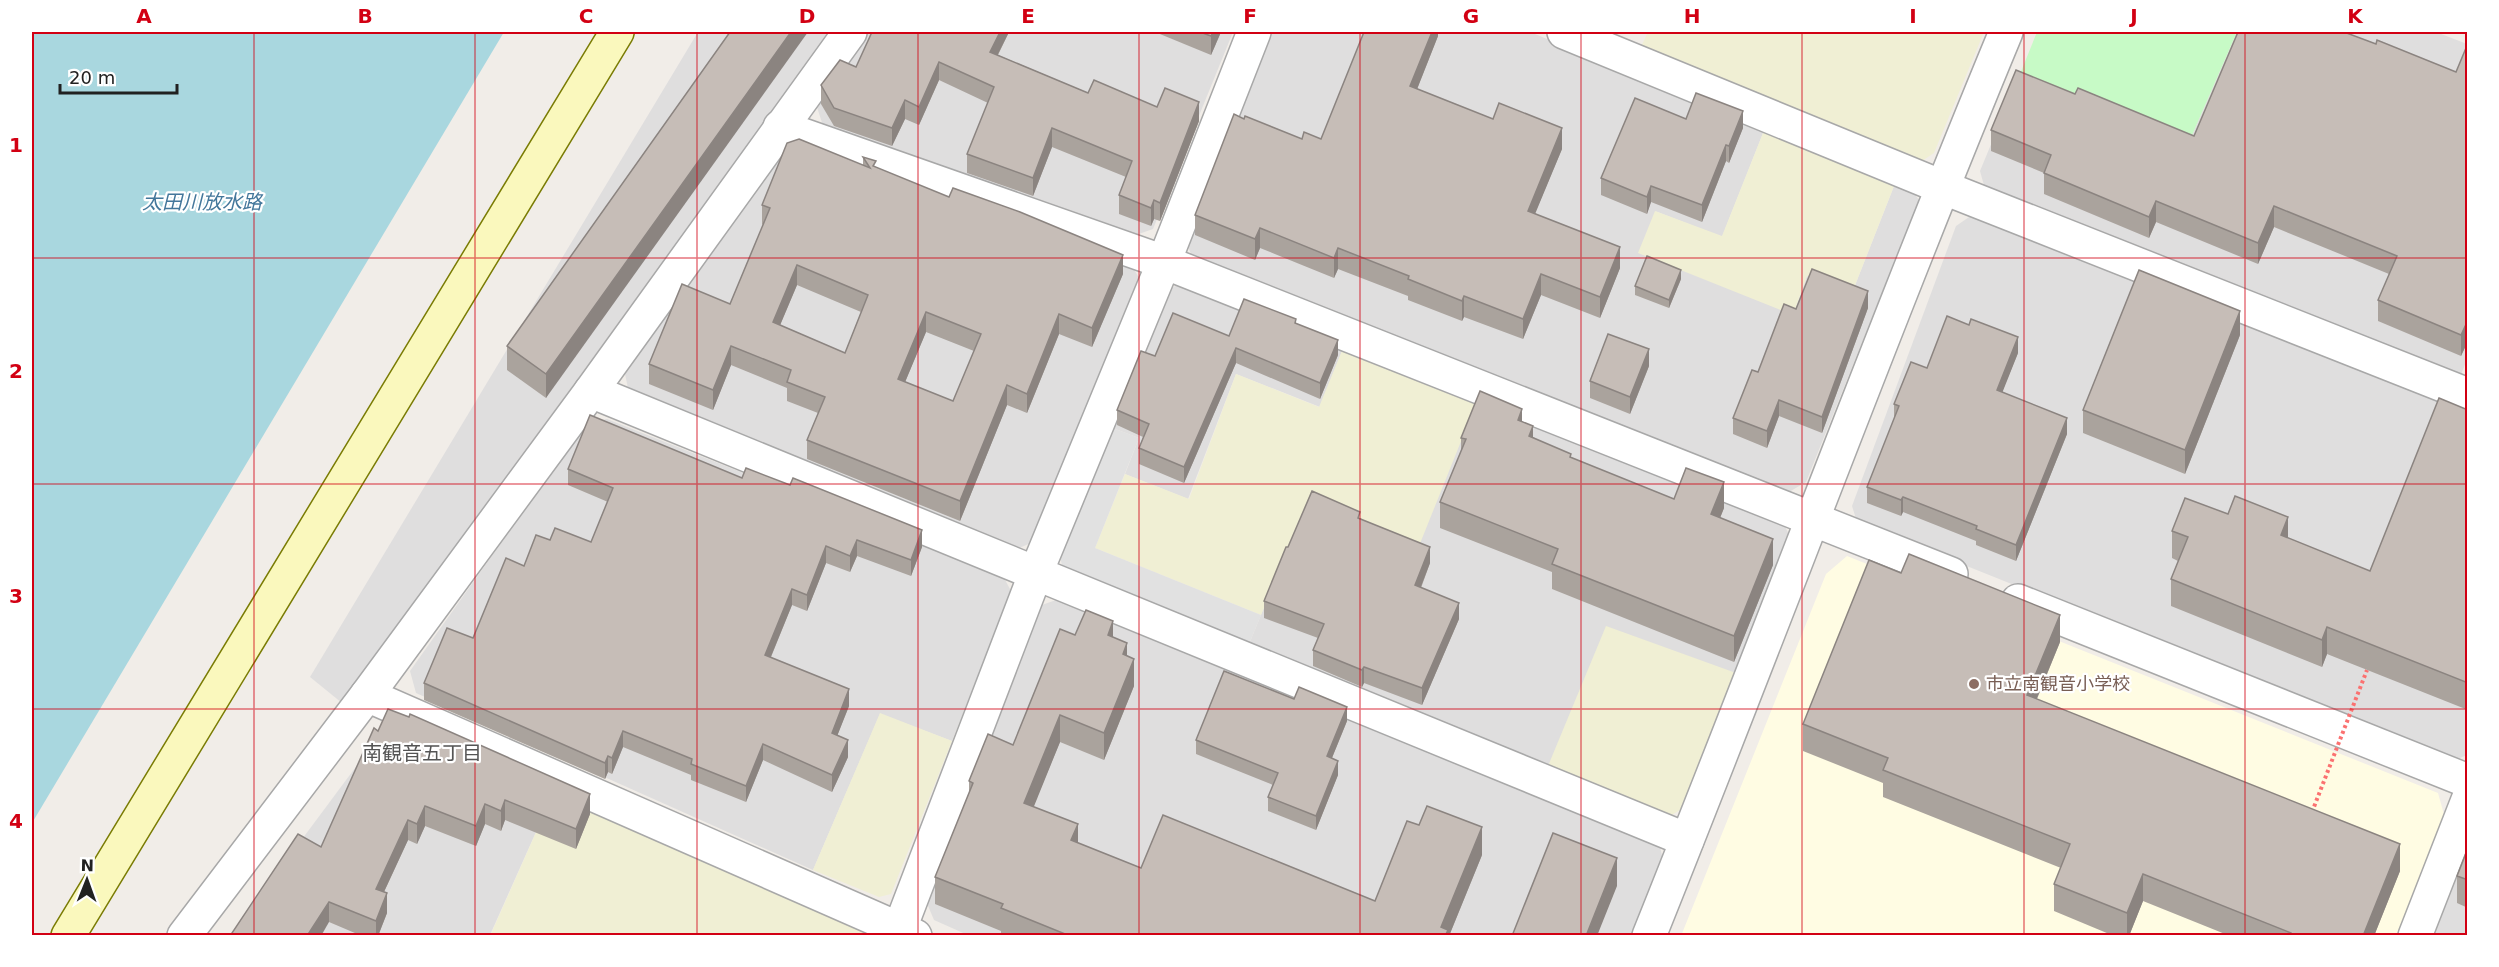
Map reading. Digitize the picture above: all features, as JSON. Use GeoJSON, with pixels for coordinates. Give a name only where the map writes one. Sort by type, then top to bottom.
{"type":"FeatureCollection","features":[{"type":"Feature","properties":{"kind":"street"},"geometry":{"type":"LineString","coordinates":[[68,936],[617,32]]}},
{"type":"Feature","properties":{"kind":"street"},"geometry":{"type":"LineString","coordinates":[[164,936],[190,927],[367,695],[591,391],[850,32]]}},
{"type":"Feature","properties":{"kind":"street"},"geometry":{"type":"LineString","coordinates":[[367,695],[904,933],[1035,575],[1164,262],[1254,32]]}},
{"type":"Feature","properties":{"kind":"street"},"geometry":{"type":"LineString","coordinates":[[1564,32],[1941,187],[2468,395]]}},
{"type":"Feature","properties":{"kind":"street"},"geometry":{"type":"LineString","coordinates":[[1649,936],[1814,519],[1941,187],[2006,32]]}},
{"type":"Feature","properties":{"kind":"street"},"geometry":{"type":"LineString","coordinates":[[780,127],[1164,262],[2468,781]]}},
{"type":"Feature","properties":{"kind":"street"},"geometry":{"type":"LineString","coordinates":[[591,391],[1035,575],[1687,840]]}},
{"type":"Feature","properties":{"kind":"street"},"geometry":{"type":"LineString","coordinates":[[2415,936],[2468,800]]}},
{"type":"Feature","properties":{"kind":"path"},"geometry":{"type":"LineString","coordinates":[[2308,822],[2367,670]]}},
{"type":"Feature","properties":{"kind":"shaded area"},"geometry":{"type":"Polygon","coordinates":[[[698,32],[830,32],[342,703],[310,677],[698,32]]]}},
{"type":"Feature","properties":{"kind":"shaded area"},"geometry":{"type":"Polygon","coordinates":[[[867,32],[1233,32],[1153,229],[1133,236],[826,135],[815,101],[867,32]]]}},
{"type":"Feature","properties":{"kind":"shaded area"},"geometry":{"type":"Polygon","coordinates":[[[1266,32],[1530,32],[1765,128],[1722,237],[1655,211],[1793,315],[1807,276],[1852,293],[1896,181],[1908,185],[1919,200],[1806,482],[1789,492],[1191,254],[1186,242],[1266,32]]]}},
{"type":"Feature","properties":{"kind":"shaded area"},"geometry":{"type":"Polygon","coordinates":[[[2237,32],[2436,32],[2467,44],[2468,357],[2458,382],[1985,189],[1980,171],[2018,79],[2186,149],[2237,32]]]}},
{"type":"Feature","properties":{"kind":"shaded area"},"geometry":{"type":"Polygon","coordinates":[[[796,148],[1129,262],[1140,279],[1036,541],[1014,550],[629,393],[625,374],[779,153],[796,148]]]}},
{"type":"Feature","properties":{"kind":"shaded area"},"geometry":{"type":"Polygon","coordinates":[[[1972,215],[2467,408],[2467,755],[2453,761],[1857,522],[1852,506],[1956,226],[1972,215]]]}},
{"type":"Feature","properties":{"kind":"shaded area"},"geometry":{"type":"Polygon","coordinates":[[[1184,282],[1344,346],[1320,407],[1236,374],[1188,499],[1125,474],[1139,438],[1110,427],[1167,290],[1184,282]]]}},
{"type":"Feature","properties":{"kind":"shaded area"},"geometry":{"type":"Polygon","coordinates":[[[1478,399],[1784,524],[1790,537],[1736,673],[1548,766],[1249,644],[1307,503],[1478,399]]]}},
{"type":"Feature","properties":{"kind":"shaded area"},"geometry":{"type":"Polygon","coordinates":[[[607,419],[1003,576],[1011,591],[952,741],[880,714],[813,870],[416,693],[410,671],[587,422],[607,419]]]}},
{"type":"Feature","properties":{"kind":"shaded area"},"geometry":{"type":"Polygon","coordinates":[[[1110,427],[1139,438],[1095,548],[1261,615],[1249,644],[1063,569],[1059,553],[1110,427]]]}},
{"type":"Feature","properties":{"kind":"shaded area","name":"市立南観音小学校"},"geometry":{"type":"Polygon","coordinates":[[[1847,556],[2438,793],[2445,818],[2399,935],[1681,936],[1826,574],[1847,556]]]}},
{"type":"Feature","properties":{"kind":"shaded area"},"geometry":{"type":"Polygon","coordinates":[[[1056,600],[1659,842],[1663,860],[1634,935],[970,936],[934,920],[926,901],[1039,606],[1056,600]]]}},
{"type":"Feature","properties":{"kind":"shaded area"},"geometry":{"type":"Polygon","coordinates":[[[387,725],[553,794],[490,935],[230,936],[387,725]]]}},
{"type":"Feature","properties":{"kind":"shaded area"},"geometry":{"type":"Polygon","coordinates":[[[2467,841],[2467,935],[2432,935],[2467,841]]]}},
{"type":"Feature","properties":{"kind":"green space"},"geometry":{"type":"Polygon","coordinates":[[[1648,32],[1984,32],[1934,153],[1922,161],[1640,49],[1648,32]]]}},
{"type":"Feature","properties":{"kind":"green space"},"geometry":{"type":"Polygon","coordinates":[[[2037,32],[2237,32],[2186,149],[2018,79],[2037,32]]]}},
{"type":"Feature","properties":{"kind":"green space"},"geometry":{"type":"Polygon","coordinates":[[[1765,128],[1896,181],[1852,293],[1807,276],[1793,315],[1638,253],[1655,211],[1722,236],[1765,128]]]}},
{"type":"Feature","properties":{"kind":"green space"},"geometry":{"type":"Polygon","coordinates":[[[1344,346],[1478,399],[1419,546],[1307,503],[1261,615],[1095,548],[1125,474],[1189,499],[1236,374],[1319,407],[1344,346]]]}},
{"type":"Feature","properties":{"kind":"green space"},"geometry":{"type":"Polygon","coordinates":[[[1606,626],[1736,673],[1680,810],[1670,816],[1548,766],[1606,626]]]}},
{"type":"Feature","properties":{"kind":"green space"},"geometry":{"type":"Polygon","coordinates":[[[880,713],[952,741],[891,894],[879,897],[813,870],[880,713]]]}},
{"type":"Feature","properties":{"kind":"green space"},"geometry":{"type":"Polygon","coordinates":[[[553,794],[863,931],[864,935],[490,936],[553,794]]]}},
{"type":"Feature","properties":{"kind":"water","name":"太田川放水路"},"geometry":{"type":"Polygon","coordinates":[[[32,32],[504,32],[32,823],[32,32]]]}},
{"type":"Feature","properties":{"kind":"building"},"geometry":{"type":"Polygon","coordinates":[[[730,32],[791,32],[546,374],[507,346],[730,32]]]}},
{"type":"Feature","properties":{"kind":"building"},"geometry":{"type":"Polygon","coordinates":[[[872,32],[1000,32],[990,52],[1088,93],[1094,80],[1157,107],[1165,88],[1199,102],[1160,203],[1154,200],[1151,208],[1119,195],[1132,161],[1052,128],[1033,178],[967,154],[994,87],[939,62],[919,107],[905,100],[892,128],[834,108],[821,85],[840,60],[856,67],[872,32]]]}},
{"type":"Feature","properties":{"kind":"building"},"geometry":{"type":"Polygon","coordinates":[[[1200,32],[1213,32],[1211,36],[1200,32]]]}},
{"type":"Feature","properties":{"kind":"building"},"geometry":{"type":"Polygon","coordinates":[[[1364,32],[1432,32],[1410,86],[1493,119],[1499,103],[1562,128],[1528,211],[1620,247],[1600,297],[1541,274],[1523,319],[1464,296],[1462,301],[1408,279],[1409,276],[1338,248],[1334,258],[1260,228],[1255,239],[1195,215],[1234,114],[1244,119],[1245,116],[1302,139],[1304,132],[1321,139],[1364,32]]]}},
{"type":"Feature","properties":{"kind":"building"},"geometry":{"type":"Polygon","coordinates":[[[2238,32],[2344,32],[2376,44],[2377,40],[2456,72],[2468,48],[2468,320],[2461,335],[2378,300],[2397,256],[2274,206],[2258,243],[2156,201],[2149,217],[2044,173],[2051,155],[1991,130],[2016,70],[2075,94],[2078,88],[2194,136],[2238,32]]]}},
{"type":"Feature","properties":{"kind":"building"},"geometry":{"type":"Polygon","coordinates":[[[1696,93],[1743,111],[1729,146],[1726,145],[1702,205],[1651,186],[1647,197],[1601,178],[1635,98],[1686,119],[1696,93]]]}},
{"type":"Feature","properties":{"kind":"building"},"geometry":{"type":"Polygon","coordinates":[[[799,139],[870,168],[863,157],[876,161],[873,166],[949,197],[953,188],[1020,212],[1123,255],[1092,328],[1059,314],[1027,394],[1007,385],[960,501],[807,440],[825,397],[787,382],[791,370],[731,346],[713,390],[649,364],[682,284],[730,304],[770,208],[762,205],[787,143],[799,139]],[[797,265],[773,322],[845,353],[868,295],[797,265]],[[926,312],[898,379],[953,401],[981,334],[926,312]]]}},
{"type":"Feature","properties":{"kind":"building"},"geometry":{"type":"Polygon","coordinates":[[[1647,256],[1681,270],[1669,300],[1635,286],[1647,256]]]}},
{"type":"Feature","properties":{"kind":"building"},"geometry":{"type":"Polygon","coordinates":[[[1812,269],[1868,291],[1822,417],[1779,400],[1767,431],[1733,418],[1752,370],[1758,372],[1784,304],[1796,309],[1812,269]]]}},
{"type":"Feature","properties":{"kind":"building"},"geometry":{"type":"Polygon","coordinates":[[[2139,270],[2240,311],[2185,450],[2083,410],[2139,270]]]}},
{"type":"Feature","properties":{"kind":"building"},"geometry":{"type":"Polygon","coordinates":[[[1244,299],[1296,319],[1295,323],[1338,340],[1320,383],[1236,348],[1184,467],[1139,448],[1149,424],[1117,410],[1141,351],[1155,356],[1173,313],[1229,336],[1244,299]]]}},
{"type":"Feature","properties":{"kind":"building"},"geometry":{"type":"Polygon","coordinates":[[[1947,316],[1969,325],[1971,319],[2018,337],[1997,390],[2067,418],[2016,545],[1976,529],[1977,526],[1903,497],[1901,500],[1867,487],[1899,406],[1894,404],[1911,362],[1927,368],[1947,316]]]}},
{"type":"Feature","properties":{"kind":"building"},"geometry":{"type":"Polygon","coordinates":[[[1608,334],[1649,349],[1630,397],[1590,381],[1608,334]]]}},
{"type":"Feature","properties":{"kind":"building"},"geometry":{"type":"Polygon","coordinates":[[[1480,391],[1522,409],[1518,420],[1533,426],[1529,436],[1571,454],[1570,457],[1674,499],[1686,468],[1724,482],[1711,514],[1773,539],[1734,636],[1552,564],[1558,549],[1440,502],[1466,439],[1461,438],[1480,391]]]}},
{"type":"Feature","properties":{"kind":"building"},"geometry":{"type":"Polygon","coordinates":[[[2439,398],[2468,410],[2468,683],[2327,627],[2322,640],[2171,579],[2188,537],[2172,531],[2185,498],[2228,514],[2235,496],[2288,517],[2281,535],[2370,571],[2439,398]]]}},
{"type":"Feature","properties":{"kind":"building"},"geometry":{"type":"Polygon","coordinates":[[[590,415],[742,478],[746,468],[790,485],[793,478],[922,530],[911,560],[857,540],[850,556],[826,546],[807,595],[792,589],[765,655],[849,689],[832,733],[848,740],[832,775],[763,744],[746,786],[691,764],[692,759],[623,731],[612,758],[608,756],[605,763],[424,683],[447,628],[473,638],[506,558],[524,566],[536,535],[550,540],[555,528],[591,542],[613,488],[568,469],[590,415]]]}},
{"type":"Feature","properties":{"kind":"building"},"geometry":{"type":"Polygon","coordinates":[[[1312,491],[1360,512],[1358,518],[1430,547],[1415,585],[1459,603],[1422,688],[1364,667],[1362,670],[1313,650],[1324,624],[1264,601],[1312,491]]]}},
{"type":"Feature","properties":{"kind":"building"},"geometry":{"type":"Polygon","coordinates":[[[1909,554],[2060,615],[2027,695],[2400,844],[2363,936],[2290,936],[2291,933],[2143,874],[2127,913],[2054,884],[2070,844],[1883,770],[1888,758],[1803,724],[1869,560],[1901,573],[1909,554]]]}},
{"type":"Feature","properties":{"kind":"building"},"geometry":{"type":"Polygon","coordinates":[[[1086,610],[1113,621],[1108,635],[1127,643],[1123,654],[1134,659],[1104,733],[1060,715],[1024,803],[1078,824],[1071,840],[1141,868],[1163,815],[1375,901],[1407,821],[1419,825],[1427,806],[1482,827],[1441,927],[1448,930],[1445,936],[1070,936],[1001,908],[1003,904],[935,877],[973,783],[969,781],[988,734],[1013,745],[1060,629],[1075,635],[1086,610]]]}},
{"type":"Feature","properties":{"kind":"building"},"geometry":{"type":"Polygon","coordinates":[[[1224,671],[1294,699],[1299,687],[1347,707],[1327,756],[1338,761],[1316,816],[1268,797],[1278,773],[1196,740],[1224,671]]]}},
{"type":"Feature","properties":{"kind":"building"},"geometry":{"type":"Polygon","coordinates":[[[388,709],[409,717],[410,714],[590,794],[576,829],[505,800],[501,811],[485,804],[476,826],[425,806],[417,824],[408,820],[376,889],[387,893],[376,921],[329,902],[307,936],[230,936],[298,834],[321,847],[374,728],[378,731],[388,709]]]}},
{"type":"Feature","properties":{"kind":"building"},"geometry":{"type":"Polygon","coordinates":[[[1553,833],[1617,858],[1586,936],[1512,936],[1553,833]]]}},
{"type":"Feature","properties":{"kind":"building"},"geometry":{"type":"Polygon","coordinates":[[[2468,848],[2468,880],[2457,876],[2468,848]]]}},
{"type":"Feature","properties":{"kind":"place","name":"市立南観音小学校"},"geometry":{"type":"Point","coordinates":[1974,684]}},
{"type":"Feature","properties":{"kind":"district","name":"南観音五丁目"},"geometry":{"type":"Point","coordinates":[422,753]}}]}
